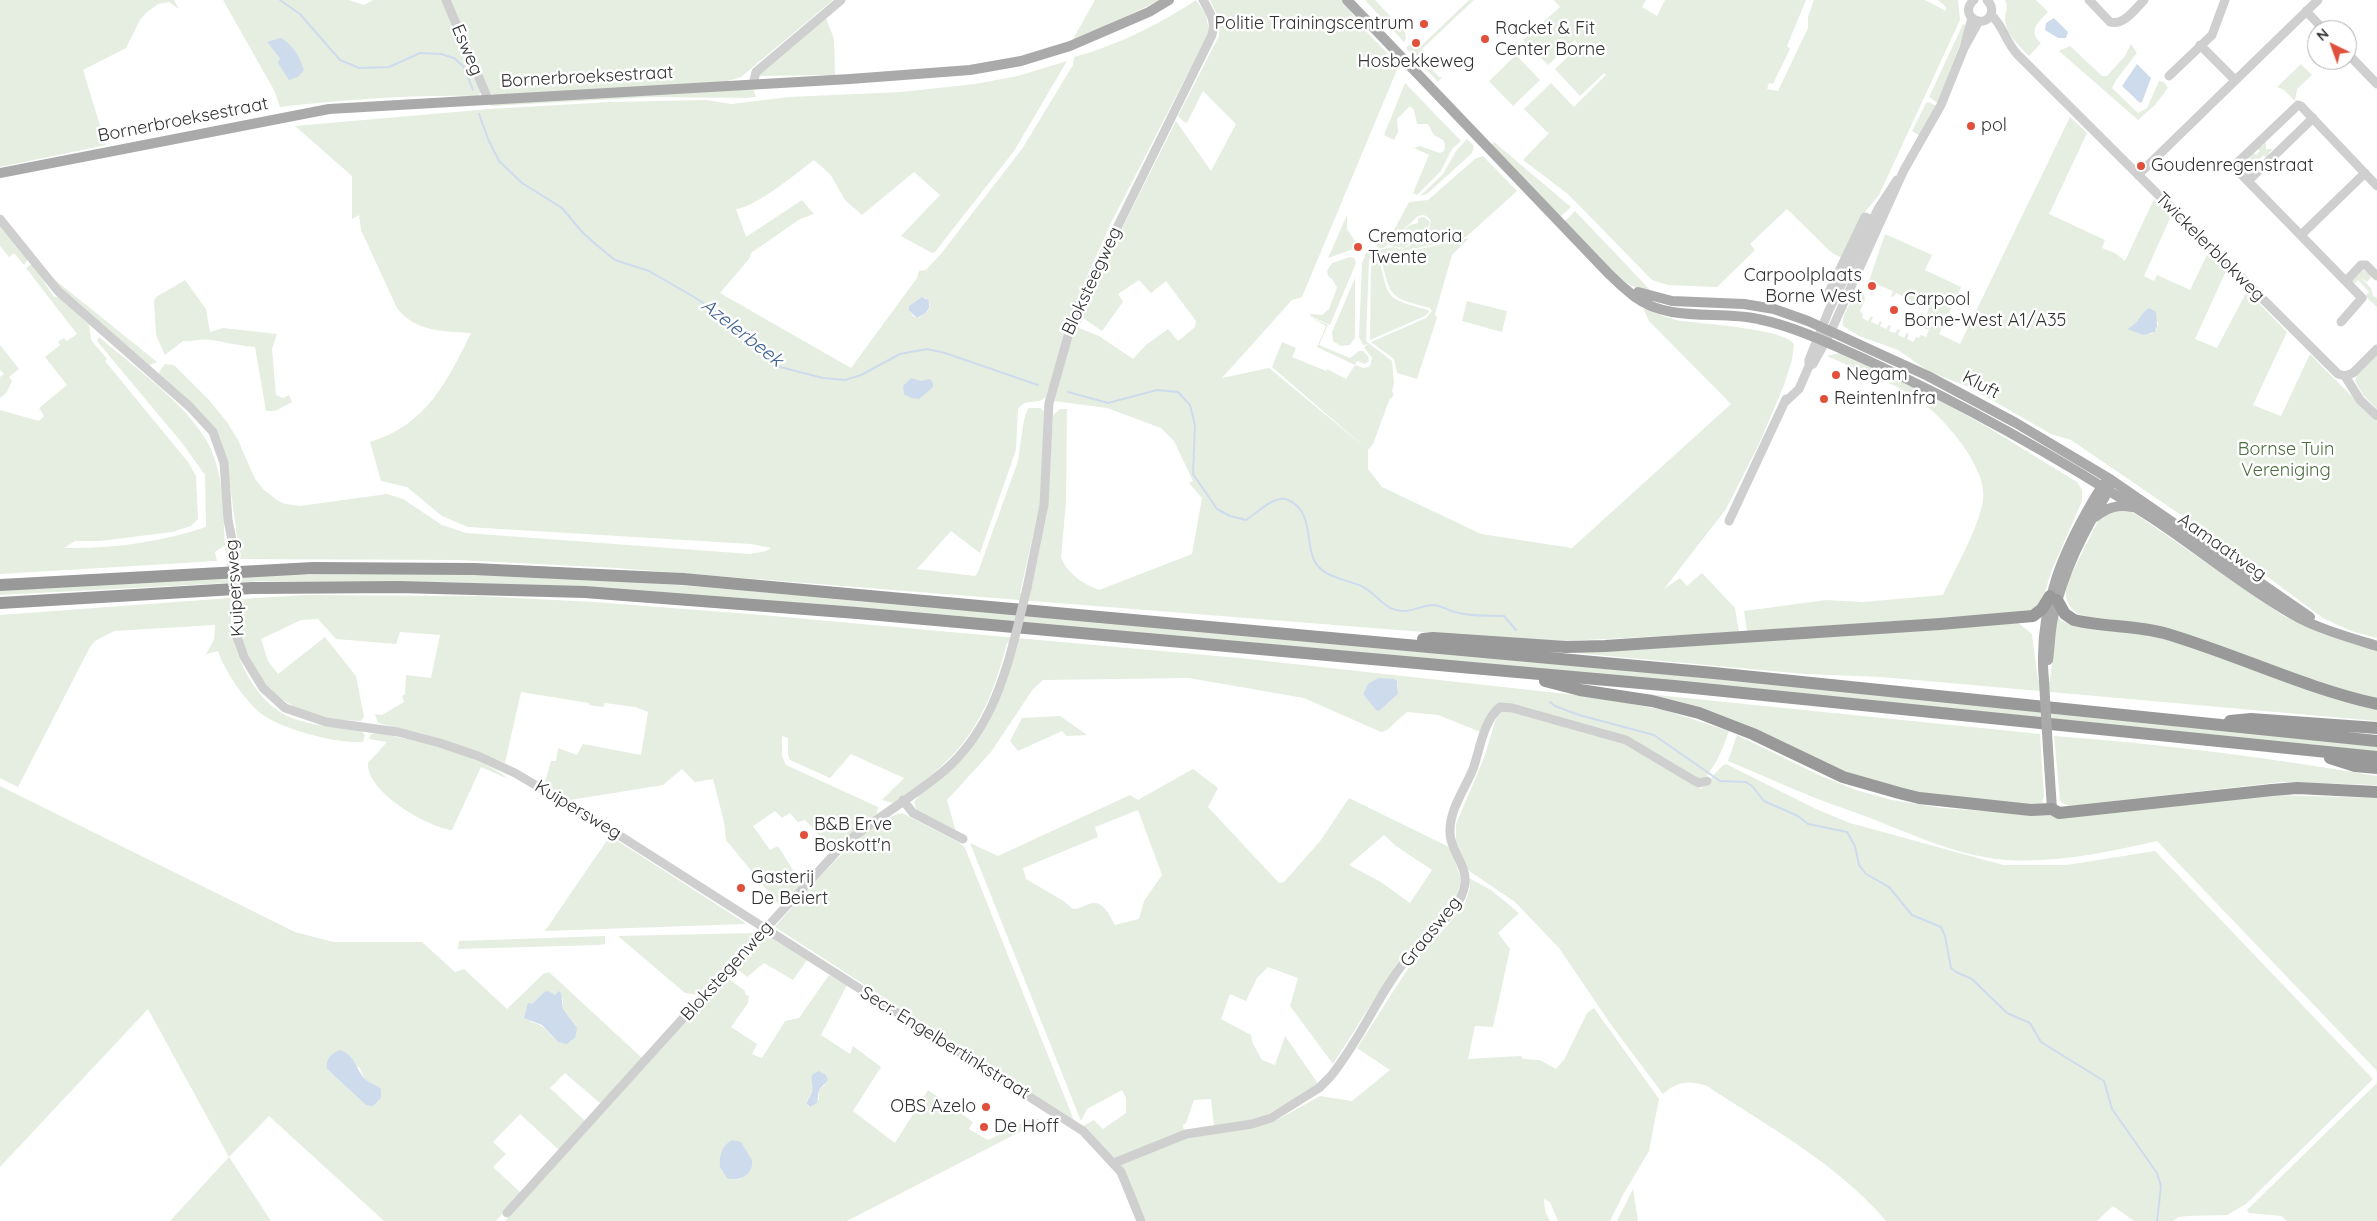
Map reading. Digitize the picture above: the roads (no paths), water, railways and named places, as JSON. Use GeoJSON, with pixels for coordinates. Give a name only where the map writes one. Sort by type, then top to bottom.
{"type":"FeatureCollection","features":[{"type":"Feature","properties":{"kind":"highway"},"geometry":{"type":"LineString","coordinates":[[0,585],[313,568],[474,569],[692,580],[1398,643],[2377,740]]}},
{"type":"Feature","properties":{"kind":"highway"},"geometry":{"type":"LineString","coordinates":[[0,604],[261,588],[399,587],[585,592],[857,613],[1674,686],[2377,757]]}},
{"type":"Feature","properties":{"kind":"highway"},"geometry":{"type":"LineString","coordinates":[[1398,643],[1433,638],[1566,647],[1940,624],[2036,615],[2053,598],[2063,611],[2074,620],[2161,632],[2205,646],[2310,685],[2377,704]]}},
{"type":"Feature","properties":{"kind":"highway"},"geometry":{"type":"LineString","coordinates":[[1506,672],[1580,690],[1652,700],[1699,713],[1753,734],[1843,777],[1919,798],[2031,810],[2052,810],[2059,813],[2297,788],[2377,792]]}},
{"type":"Feature","properties":{"kind":"highway"},"geometry":{"type":"LineString","coordinates":[[2200,723],[2251,719],[2377,728]]}},
{"type":"Feature","properties":{"kind":"highway"},"geometry":{"type":"LineString","coordinates":[[2302,749],[2355,766],[2377,768]]}},
{"type":"Feature","properties":{"kind":"main road","name":"Bornerbroeksestraat"},"geometry":{"type":"LineString","coordinates":[[0,173],[328,109],[970,70],[1021,61],[1086,41],[1149,12],[1169,0]]}},
{"type":"Feature","properties":{"kind":"main road"},"geometry":{"type":"LineString","coordinates":[[1347,0],[1609,274],[1626,287],[1635,297],[1669,310],[1756,318],[1821,340]]}},
{"type":"Feature","properties":{"kind":"main road"},"geometry":{"type":"LineString","coordinates":[[1626,287],[1656,299],[1744,304],[1774,309],[1826,329]]}},
{"type":"Feature","properties":{"kind":"main road","name":"Kluft"},"geometry":{"type":"LineString","coordinates":[[1826,329],[1969,398],[2050,442],[2107,485]]}},
{"type":"Feature","properties":{"kind":"main road","name":"Kluft"},"geometry":{"type":"LineString","coordinates":[[1821,340],[1919,384],[1982,416],[2107,485]]}},
{"type":"Feature","properties":{"kind":"main road"},"geometry":{"type":"LineString","coordinates":[[2053,598],[2107,485]]}},
{"type":"Feature","properties":{"kind":"main road"},"geometry":{"type":"LineString","coordinates":[[2052,810],[2044,681],[2053,598],[2065,552],[2107,485]]}},
{"type":"Feature","properties":{"kind":"main road","name":"Aamaatweg"},"geometry":{"type":"LineString","coordinates":[[2107,485],[2138,509],[2292,614],[2312,625],[2377,646]]}},
{"type":"Feature","properties":{"kind":"main road","name":"Aamaatweg"},"geometry":{"type":"LineString","coordinates":[[2107,485],[2328,629]]}},
{"type":"Feature","properties":{"kind":"main road"},"geometry":{"type":"LineString","coordinates":[[2090,521],[2105,510],[2117,505],[2138,509]]}},
{"type":"Feature","properties":{"kind":"street","name":"Esweg"},"geometry":{"type":"LineString","coordinates":[[446,0],[488,99]]}},
{"type":"Feature","properties":{"kind":"street"},"geometry":{"type":"LineString","coordinates":[[753,84],[756,72],[841,0]]}},
{"type":"Feature","properties":{"kind":"street","name":"Bloksteegweg"},"geometry":{"type":"LineString","coordinates":[[1014,641],[1044,505],[1049,404],[1066,337],[1074,314],[1212,35],[1214,29],[1212,15],[1203,0]]}},
{"type":"Feature","properties":{"kind":"street"},"geometry":{"type":"LineString","coordinates":[[1784,402],[1799,389],[1809,366],[1814,364],[1844,279],[1937,114],[1964,48],[1982,18],[1969,8],[1974,0]]}},
{"type":"Feature","properties":{"kind":"street","name":"Twickelerblokweg"},"geometry":{"type":"LineString","coordinates":[[1988,0],[1992,7],[1982,18],[1999,22],[2007,43],[2018,56],[2338,374],[2345,376],[2360,400],[2377,416]]}},
{"type":"Feature","properties":{"kind":"street"},"geometry":{"type":"LineString","coordinates":[[2089,0],[2110,22],[2114,23],[2125,19],[2144,0]]}},
{"type":"Feature","properties":{"kind":"street"},"geometry":{"type":"LineString","coordinates":[[2169,76],[2212,35],[2225,0]]}},
{"type":"Feature","properties":{"kind":"street"},"geometry":{"type":"LineString","coordinates":[[2138,175],[2318,0]]}},
{"type":"Feature","properties":{"kind":"street"},"geometry":{"type":"LineString","coordinates":[[2306,12],[2314,20]]}},
{"type":"Feature","properties":{"kind":"street"},"geometry":{"type":"LineString","coordinates":[[2200,45],[2235,80]]}},
{"type":"Feature","properties":{"kind":"street"},"geometry":{"type":"LineString","coordinates":[[2357,63],[2377,84]]}},
{"type":"Feature","properties":{"kind":"street"},"geometry":{"type":"LineString","coordinates":[[2341,322],[2362,298],[2237,170],[2237,163],[2298,105],[2313,118],[2377,186]]}},
{"type":"Feature","properties":{"kind":"street"},"geometry":{"type":"LineString","coordinates":[[2248,181],[2313,118]]}},
{"type":"Feature","properties":{"kind":"street"},"geometry":{"type":"LineString","coordinates":[[2301,235],[2365,173]]}},
{"type":"Feature","properties":{"kind":"street"},"geometry":{"type":"LineString","coordinates":[[1828,294],[1865,216],[1877,221]]}},
{"type":"Feature","properties":{"kind":"street","name":"Kuipersweg"},"geometry":{"type":"LineString","coordinates":[[0,219],[58,291],[190,407],[213,432],[224,463],[228,520],[233,545],[238,614],[237,637],[244,658],[263,688],[285,708],[326,722],[398,732],[478,756],[515,773],[603,825],[765,928]]}},
{"type":"Feature","properties":{"kind":"street"},"geometry":{"type":"LineString","coordinates":[[1826,329],[1853,283],[1877,221]]}},
{"type":"Feature","properties":{"kind":"street"},"geometry":{"type":"LineString","coordinates":[[2346,281],[2361,265],[2366,265],[2377,276]]}},
{"type":"Feature","properties":{"kind":"street"},"geometry":{"type":"LineString","coordinates":[[1844,279],[1853,283]]}},
{"type":"Feature","properties":{"kind":"street"},"geometry":{"type":"LineString","coordinates":[[2345,376],[2353,372],[2377,349]]}},
{"type":"Feature","properties":{"kind":"street"},"geometry":{"type":"LineString","coordinates":[[1729,521],[1790,392]]}},
{"type":"Feature","properties":{"kind":"street","name":"Blokstegenweg"},"geometry":{"type":"LineString","coordinates":[[507,1213],[765,928],[841,847],[946,769],[969,744],[995,702],[1014,641]]}},
{"type":"Feature","properties":{"kind":"street","name":"Graasweg"},"geometry":{"type":"LineString","coordinates":[[1114,1163],[1186,1134],[1252,1124],[1271,1118],[1319,1088],[1330,1077],[1409,956],[1442,922],[1461,897],[1465,883],[1465,874],[1450,837],[1451,821],[1484,732],[1500,707],[1512,708],[1626,740],[1693,780],[1699,783],[1706,781]]}},
{"type":"Feature","properties":{"kind":"street"},"geometry":{"type":"LineString","coordinates":[[903,800],[913,813],[963,839]]}},
{"type":"Feature","properties":{"kind":"street","name":"Secr. Engelbertinkstraat"},"geometry":{"type":"LineString","coordinates":[[765,928],[1083,1131],[1114,1163],[1128,1184],[1141,1221]]}},
{"type":"Feature","properties":{"kind":"water"},"geometry":{"type":"Polygon","coordinates":[[[2054,18],[2068,32],[2066,38],[2058,38],[2045,30],[2046,23],[2054,18]]]}},
{"type":"Feature","properties":{"kind":"water"},"geometry":{"type":"Polygon","coordinates":[[[281,38],[296,52],[304,70],[298,77],[289,80],[278,63],[280,58],[267,42],[281,38]]]}},
{"type":"Feature","properties":{"kind":"water"},"geometry":{"type":"Polygon","coordinates":[[[2137,64],[2151,78],[2140,103],[2122,86],[2137,64]]]}},
{"type":"Feature","properties":{"kind":"water"},"geometry":{"type":"Polygon","coordinates":[[[922,297],[928,300],[929,306],[925,313],[917,318],[909,311],[909,306],[922,297]]]}},
{"type":"Feature","properties":{"kind":"water"},"geometry":{"type":"Polygon","coordinates":[[[2149,308],[2156,312],[2157,326],[2155,332],[2143,335],[2127,329],[2135,324],[2149,308]]]}},
{"type":"Feature","properties":{"kind":"water"},"geometry":{"type":"Polygon","coordinates":[[[911,378],[921,381],[930,379],[933,387],[919,399],[911,398],[904,394],[903,386],[911,378]]]}},
{"type":"Feature","properties":{"kind":"water"},"geometry":{"type":"Polygon","coordinates":[[[1378,678],[1394,679],[1397,681],[1398,694],[1379,711],[1363,694],[1368,684],[1378,678]]]}},
{"type":"Feature","properties":{"kind":"water"},"geometry":{"type":"Polygon","coordinates":[[[548,991],[555,995],[559,991],[561,993],[563,1009],[577,1028],[575,1038],[567,1044],[558,1042],[542,1025],[524,1018],[528,1003],[532,1004],[544,992],[548,991]]]}},
{"type":"Feature","properties":{"kind":"water"},"geometry":{"type":"Polygon","coordinates":[[[340,1050],[352,1058],[366,1080],[381,1089],[381,1098],[373,1106],[366,1105],[327,1069],[327,1062],[330,1057],[340,1050]]]}},
{"type":"Feature","properties":{"kind":"water"},"geometry":{"type":"Polygon","coordinates":[[[819,1071],[826,1075],[828,1080],[819,1090],[817,1103],[810,1107],[807,1104],[813,1088],[811,1077],[819,1071]]]}},
{"type":"Feature","properties":{"kind":"water"},"geometry":{"type":"Polygon","coordinates":[[[732,1140],[741,1142],[752,1160],[751,1169],[748,1173],[736,1179],[727,1178],[720,1167],[722,1151],[732,1140]]]}},
{"type":"Feature","properties":{"kind":"waterway","name":"Azelerbeek"},"geometry":{"type":"LineString","coordinates":[[280,0],[300,14],[340,60],[359,68],[389,67],[420,53],[441,54],[454,58],[464,67],[473,90]]}},
{"type":"Feature","properties":{"kind":"waterway","name":"Azelerbeek"},"geometry":{"type":"LineString","coordinates":[[479,114],[488,139],[499,161],[522,183],[562,208],[583,233],[615,260],[649,271],[694,297],[738,326],[780,367],[823,378],[845,380],[861,375],[900,354],[927,349],[945,353],[1038,385]]}},
{"type":"Feature","properties":{"kind":"waterway","name":"Azelerbeek"},"geometry":{"type":"LineString","coordinates":[[1068,392],[1108,403],[1157,390],[1178,392],[1190,405],[1195,425],[1193,474],[1217,509],[1230,516],[1246,520],[1272,502],[1283,499],[1288,500],[1296,505],[1305,518],[1314,560],[1328,574],[1365,588],[1385,605],[1397,610],[1408,611],[1434,605],[1467,615],[1504,616],[1516,630]]}},
{"type":"Feature","properties":{"kind":"waterway","name":"Azelerbeek"},"geometry":{"type":"LineString","coordinates":[[1550,702],[1555,706],[1579,715],[1654,735],[1720,781],[1746,782],[1752,786],[1764,801],[1798,816],[1808,824],[1847,832],[1855,846],[1859,865],[1866,874],[1889,887],[1912,915],[1941,927],[1945,936],[1951,968],[1972,979],[2007,1013],[2030,1023],[2041,1042],[2104,1081],[2112,1109],[2157,1173],[2161,1186],[2157,1221]]}},
{"type":"Feature","properties":{"kind":"place","name":"Politie Trainingscentrum"},"geometry":{"type":"Point","coordinates":[1424,24]}},
{"type":"Feature","properties":{"kind":"place","name":"Racket & Fit Center Borne"},"geometry":{"type":"Point","coordinates":[1485,39]}},
{"type":"Feature","properties":{"kind":"place","name":"Hosbekkeweg"},"geometry":{"type":"Point","coordinates":[1416,43]}},
{"type":"Feature","properties":{"kind":"place","name":"pol"},"geometry":{"type":"Point","coordinates":[1971,126]}},
{"type":"Feature","properties":{"kind":"place","name":"Goudenregenstraat"},"geometry":{"type":"Point","coordinates":[2141,166]}},
{"type":"Feature","properties":{"kind":"place","name":"Crematoria Twente"},"geometry":{"type":"Point","coordinates":[1358,247]}},
{"type":"Feature","properties":{"kind":"place","name":"Carpoolplaats Borne West"},"geometry":{"type":"Point","coordinates":[1872,286]}},
{"type":"Feature","properties":{"kind":"place","name":"Carpool Borne-West A1/A35"},"geometry":{"type":"Point","coordinates":[1894,310]}},
{"type":"Feature","properties":{"kind":"place","name":"Negam"},"geometry":{"type":"Point","coordinates":[1836,375]}},
{"type":"Feature","properties":{"kind":"place","name":"ReintenInfra"},"geometry":{"type":"Point","coordinates":[1824,399]}},
{"type":"Feature","properties":{"kind":"place","name":"B&B Erve Boskott'n"},"geometry":{"type":"Point","coordinates":[804,835]}},
{"type":"Feature","properties":{"kind":"place","name":"Gasterij De Beiert"},"geometry":{"type":"Point","coordinates":[741,888]}},
{"type":"Feature","properties":{"kind":"place","name":"OBS Azelo"},"geometry":{"type":"Point","coordinates":[986,1107]}},
{"type":"Feature","properties":{"kind":"place","name":"De Hoff"},"geometry":{"type":"Point","coordinates":[984,1127]}},
{"type":"Feature","properties":{"kind":"park label","name":"Bornse Tuin Vereniging"},"geometry":{"type":"Point","coordinates":[2286,460]}}]}
